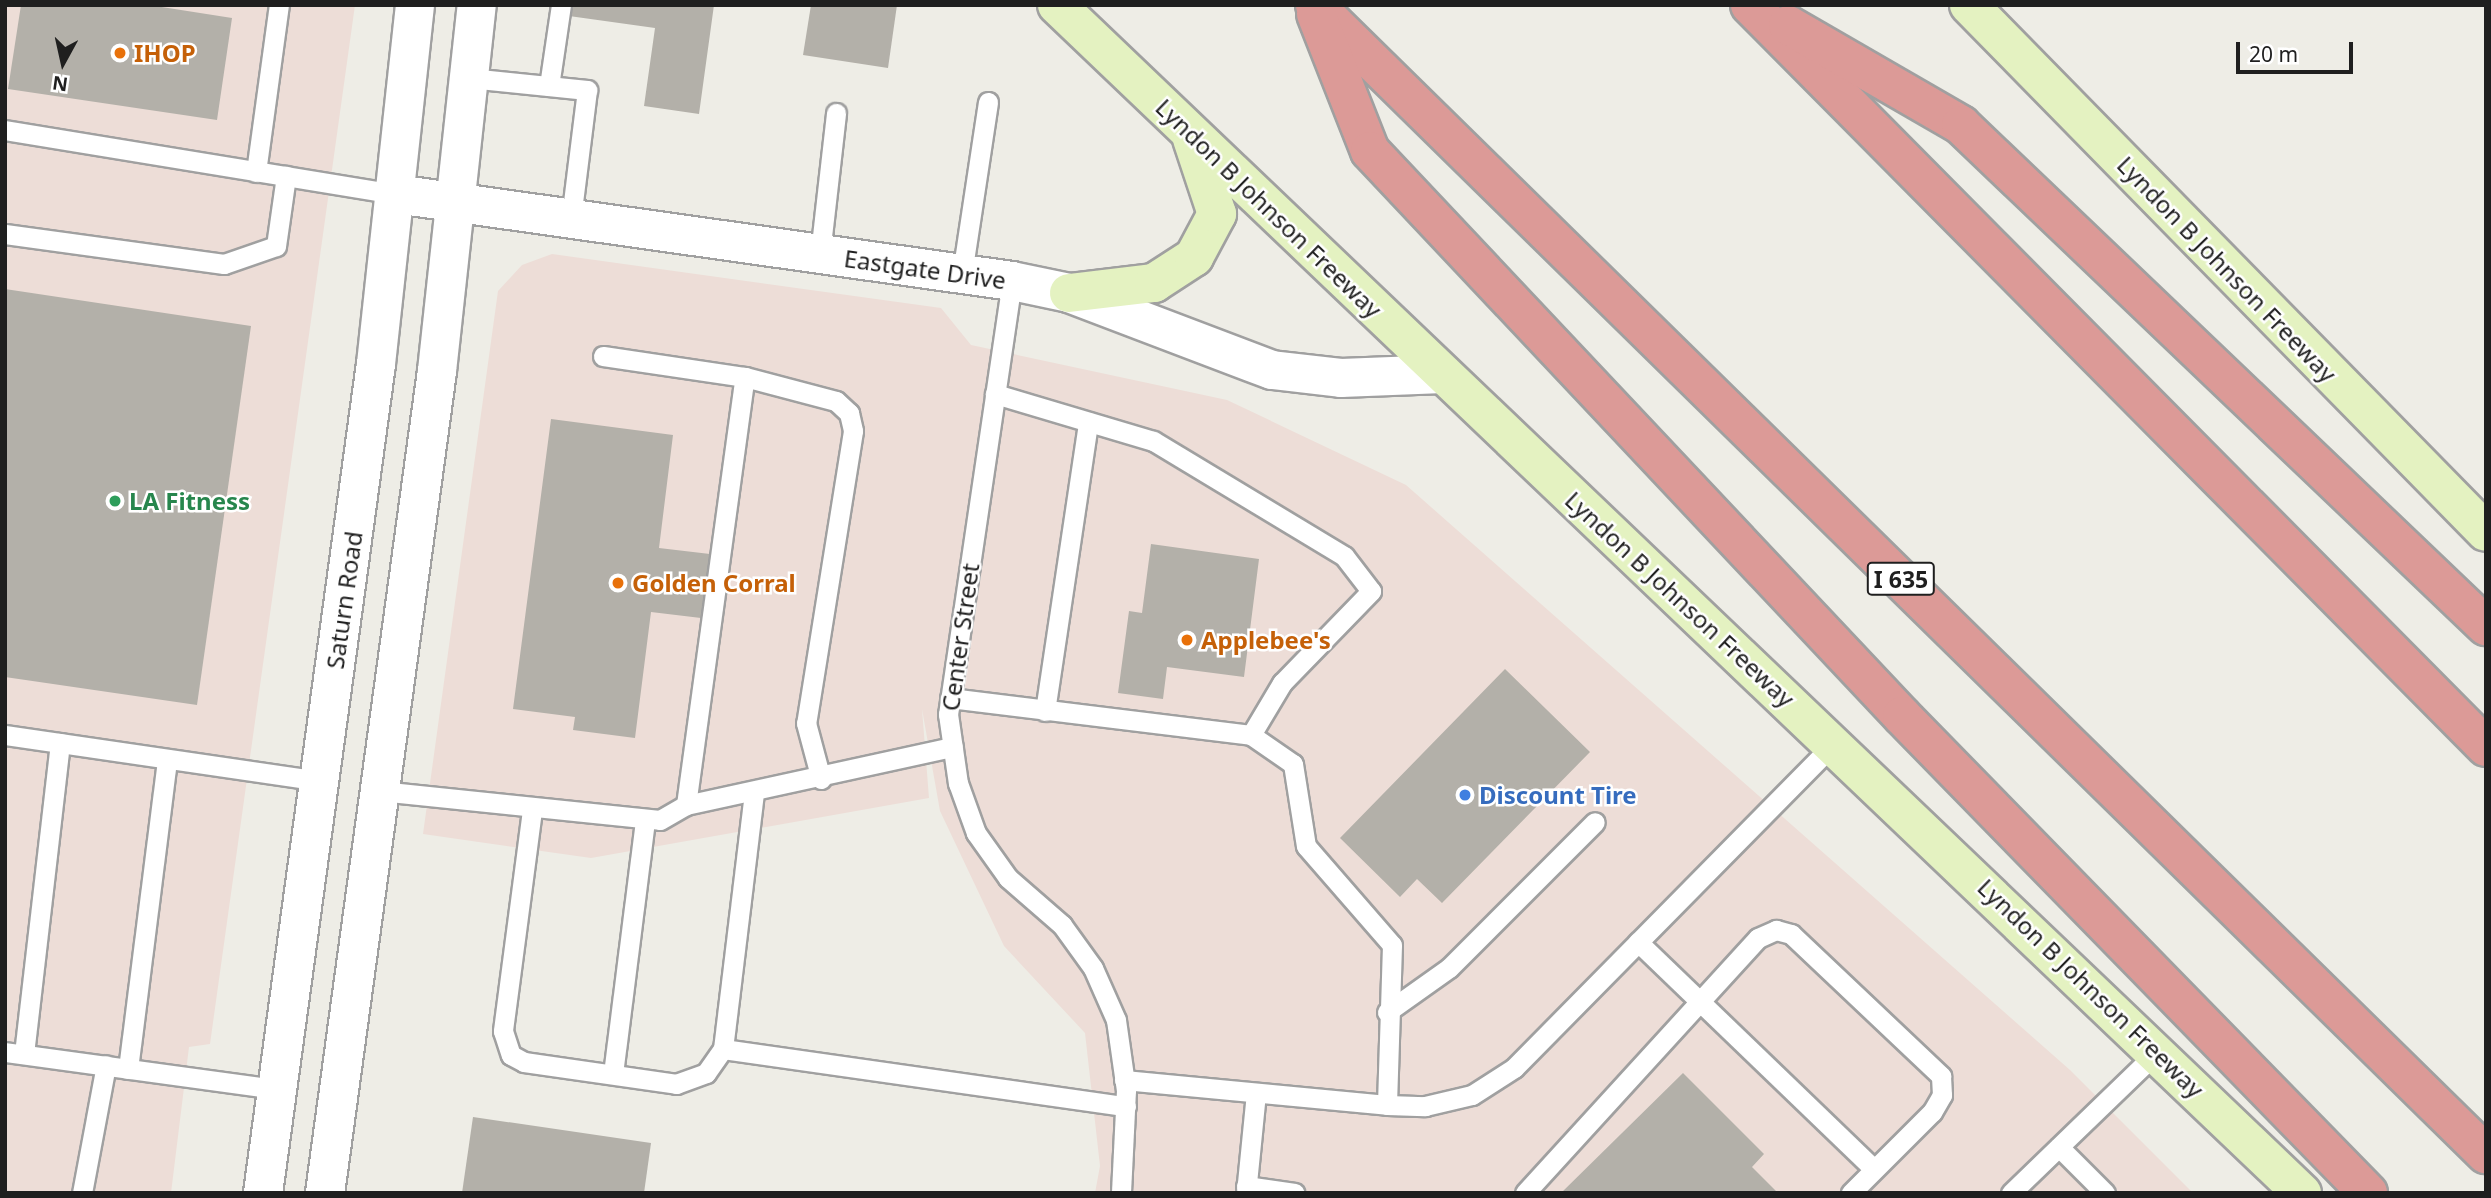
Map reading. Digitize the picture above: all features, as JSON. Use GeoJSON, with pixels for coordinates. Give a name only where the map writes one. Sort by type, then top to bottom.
{"type":"FeatureCollection","features":[{"type":"Feature","properties":{"kind":"highway","name":"I 635"},"geometry":{"type":"LineString","coordinates":[[1314,5],[2486,1154]]}},
{"type":"Feature","properties":{"kind":"highway"},"geometry":{"type":"LineString","coordinates":[[1314,5],[1370,151],[1902,716],[2368,1193]]}},
{"type":"Feature","properties":{"kind":"highway"},"geometry":{"type":"LineString","coordinates":[[1752,5],[1961,125],[2486,626]]}},
{"type":"Feature","properties":{"kind":"highway"},"geometry":{"type":"LineString","coordinates":[[1752,5],[2486,747]]}},
{"type":"Feature","properties":{"kind":"main road","name":"Lyndon B Johnson Freeway"},"geometry":{"type":"LineString","coordinates":[[1057,5],[1833,745],[2159,1050],[2302,1193]]}},
{"type":"Feature","properties":{"kind":"main road","name":"Lyndon B Johnson Freeway"},"geometry":{"type":"LineString","coordinates":[[1969,5],[2486,532]]}},
{"type":"Feature","properties":{"kind":"main road"},"geometry":{"type":"LineString","coordinates":[[1069,293],[1154,283],[1194,257],[1217,214],[1190,134]]}},
{"type":"Feature","properties":{"kind":"street","name":"Saturn Road"},"geometry":{"type":"LineString","coordinates":[[263,1193],[274,1089],[320,781],[396,194],[415,5]]}},
{"type":"Feature","properties":{"kind":"street"},"geometry":{"type":"LineString","coordinates":[[325,1193],[456,202],[477,5]]}},
{"type":"Feature","properties":{"kind":"street","name":"Eastgate Drive"},"geometry":{"type":"LineString","coordinates":[[396,194],[1012,281],[1069,293],[1272,370],[1341,378],[1443,374]]}},
{"type":"Feature","properties":{"kind":"street"},"geometry":{"type":"LineString","coordinates":[[320,781],[380,791]]}},
{"type":"Feature","properties":{"kind":"lane"},"geometry":{"type":"LineString","coordinates":[[256,172],[279,5]]}},
{"type":"Feature","properties":{"kind":"lane"},"geometry":{"type":"LineString","coordinates":[[549,86],[561,5]]}},
{"type":"Feature","properties":{"kind":"lane"},"geometry":{"type":"LineString","coordinates":[[469,78],[587,90],[571,218]]}},
{"type":"Feature","properties":{"kind":"lane"},"geometry":{"type":"LineString","coordinates":[[962,274],[988,102]]}},
{"type":"Feature","properties":{"kind":"lane"},"geometry":{"type":"LineString","coordinates":[[820,254],[836,113]]}},
{"type":"Feature","properties":{"kind":"lane"},"geometry":{"type":"LineString","coordinates":[[5,130],[396,194]]}},
{"type":"Feature","properties":{"kind":"lane"},"geometry":{"type":"LineString","coordinates":[[5,234],[224,264],[276,246],[286,176]]}},
{"type":"Feature","properties":{"kind":"lane","name":"Center Street"},"geometry":{"type":"LineString","coordinates":[[1012,281],[950,698],[953,747],[976,833],[1009,878],[1062,925],[1093,968],[1116,1020],[1126,1106],[1121,1193]]}},
{"type":"Feature","properties":{"kind":"lane"},"geometry":{"type":"LineString","coordinates":[[603,356],[745,377],[836,401],[849,413],[853,431],[806,723],[821,779]]}},
{"type":"Feature","properties":{"kind":"lane"},"geometry":{"type":"LineString","coordinates":[[686,805],[745,377]]}},
{"type":"Feature","properties":{"kind":"lane"},"geometry":{"type":"LineString","coordinates":[[995,394],[1153,441],[1343,556],[1371,592],[1282,683],[1251,735]]}},
{"type":"Feature","properties":{"kind":"lane"},"geometry":{"type":"LineString","coordinates":[[1045,711],[1088,422]]}},
{"type":"Feature","properties":{"kind":"lane"},"geometry":{"type":"LineString","coordinates":[[950,698],[1251,735],[1293,764],[1306,846],[1392,945],[1387,1012],[1387,1105]]}},
{"type":"Feature","properties":{"kind":"lane"},"geometry":{"type":"LineString","coordinates":[[5,735],[320,781]]}},
{"type":"Feature","properties":{"kind":"lane"},"geometry":{"type":"LineString","coordinates":[[60,743],[15,1053],[274,1089]]}},
{"type":"Feature","properties":{"kind":"lane"},"geometry":{"type":"LineString","coordinates":[[1124,1080],[1387,1105],[1426,1106],[1472,1095],[1514,1068],[1833,745]]}},
{"type":"Feature","properties":{"kind":"lane"},"geometry":{"type":"LineString","coordinates":[[380,791],[532,810],[660,820],[686,805],[821,779],[953,747]]}},
{"type":"Feature","properties":{"kind":"lane"},"geometry":{"type":"LineString","coordinates":[[128,1069],[167,759]]}},
{"type":"Feature","properties":{"kind":"lane"},"geometry":{"type":"LineString","coordinates":[[532,810],[505,1044],[524,1062],[690,1081],[723,1049],[754,793]]}},
{"type":"Feature","properties":{"kind":"lane"},"geometry":{"type":"LineString","coordinates":[[613,1074],[645,818]]}},
{"type":"Feature","properties":{"kind":"lane"},"geometry":{"type":"LineString","coordinates":[[1387,1012],[1449,968],[1595,822]]}},
{"type":"Feature","properties":{"kind":"lane"},"geometry":{"type":"LineString","coordinates":[[1525,1193],[1758,938],[1776,930],[1791,934],[1941,1076],[1942,1095],[1851,1193]]}},
{"type":"Feature","properties":{"kind":"lane"},"geometry":{"type":"LineString","coordinates":[[1638,942],[1874,1170]]}},
{"type":"Feature","properties":{"kind":"lane"},"geometry":{"type":"LineString","coordinates":[[723,1049],[1126,1106]]}},
{"type":"Feature","properties":{"kind":"lane"},"geometry":{"type":"LineString","coordinates":[[2011,1193],[2159,1050]]}},
{"type":"Feature","properties":{"kind":"lane"},"geometry":{"type":"LineString","coordinates":[[82,1193],[106,1065]]}},
{"type":"Feature","properties":{"kind":"lane"},"geometry":{"type":"LineString","coordinates":[[1256,1093],[1246,1190],[1295,1193]]}},
{"type":"Feature","properties":{"kind":"lane"},"geometry":{"type":"LineString","coordinates":[[2059,1146],[2105,1193]]}},
{"type":"Feature","properties":{"kind":"shaded area"},"geometry":{"type":"Polygon","coordinates":[[[5,5],[355,5],[210,1044],[189,1047],[171,1193],[5,1193],[5,5]]]}},
{"type":"Feature","properties":{"kind":"shaded area"},"geometry":{"type":"Polygon","coordinates":[[[552,254],[941,308],[971,345],[1227,400],[1406,485],[2070,1070],[2193,1193],[1095,1193],[1100,1166],[1085,1033],[1004,946],[940,811],[922,709],[929,798],[591,858],[423,834],[498,291],[522,265],[552,254]]]}},
{"type":"Feature","properties":{"kind":"building","name":"IHOP"},"geometry":{"type":"Polygon","coordinates":[[[21,5],[149,5],[232,18],[217,120],[8,89],[21,5]]]}},
{"type":"Feature","properties":{"kind":"building"},"geometry":{"type":"Polygon","coordinates":[[[570,5],[714,5],[699,114],[644,106],[655,28],[569,16],[570,5]]]}},
{"type":"Feature","properties":{"kind":"building"},"geometry":{"type":"Polygon","coordinates":[[[811,5],[897,5],[888,68],[803,55],[811,5]]]}},
{"type":"Feature","properties":{"kind":"building","name":"LA Fitness"},"geometry":{"type":"Polygon","coordinates":[[[5,289],[251,326],[197,705],[5,677],[5,289]]]}},
{"type":"Feature","properties":{"kind":"building","name":"Golden Corral"},"geometry":{"type":"Polygon","coordinates":[[[551,419],[673,435],[659,548],[710,554],[701,618],[651,612],[635,738],[573,730],[575,717],[513,709],[551,419]]]}},
{"type":"Feature","properties":{"kind":"building","name":"Applebee's"},"geometry":{"type":"Polygon","coordinates":[[[1151,544],[1259,559],[1244,677],[1167,667],[1163,699],[1118,693],[1129,611],[1142,613],[1151,544]]]}},
{"type":"Feature","properties":{"kind":"building","name":"Discount Tire"},"geometry":{"type":"Polygon","coordinates":[[[1505,669],[1590,752],[1442,903],[1417,879],[1400,897],[1340,838],[1505,669]]]}},
{"type":"Feature","properties":{"kind":"building"},"geometry":{"type":"Polygon","coordinates":[[[1683,1073],[1764,1154],[1752,1167],[1778,1193],[1561,1193],[1683,1073]]]}},
{"type":"Feature","properties":{"kind":"building"},"geometry":{"type":"Polygon","coordinates":[[[473,1117],[651,1143],[644,1193],[462,1193],[473,1117]]]}},
{"type":"Feature","properties":{"kind":"place","name":"IHOP"},"geometry":{"type":"Point","coordinates":[120,53]}},
{"type":"Feature","properties":{"kind":"place","name":"LA Fitness"},"geometry":{"type":"Point","coordinates":[115,501]}},
{"type":"Feature","properties":{"kind":"place","name":"Golden Corral"},"geometry":{"type":"Point","coordinates":[618,583]}},
{"type":"Feature","properties":{"kind":"place","name":"Applebee's"},"geometry":{"type":"Point","coordinates":[1187,640]}},
{"type":"Feature","properties":{"kind":"place","name":"Discount Tire"},"geometry":{"type":"Point","coordinates":[1465,795]}}]}
